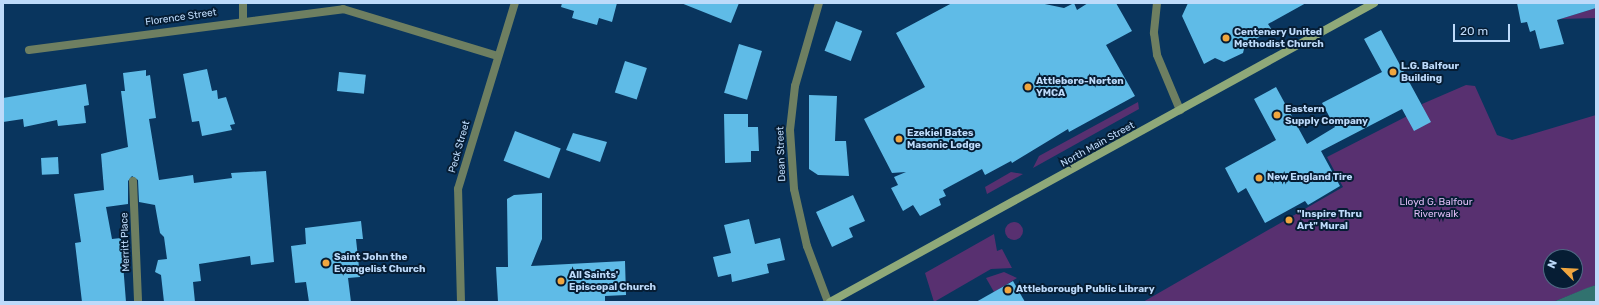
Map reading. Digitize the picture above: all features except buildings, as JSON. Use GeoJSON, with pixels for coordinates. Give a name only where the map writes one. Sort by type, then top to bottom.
{"type":"FeatureCollection","features":[{"type":"Feature","properties":{"kind":"main road","name":"North Main Street"},"geometry":{"type":"LineString","coordinates":[[829,302],[1374,3]]}},
{"type":"Feature","properties":{"kind":"street"},"geometry":{"type":"LineString","coordinates":[[243,3],[243,20]]}},
{"type":"Feature","properties":{"kind":"street","name":"Peck Street"},"geometry":{"type":"LineString","coordinates":[[461,302],[458,190],[515,3]]}},
{"type":"Feature","properties":{"kind":"street","name":"Dean Street"},"geometry":{"type":"LineString","coordinates":[[820,3],[795,86],[790,130],[794,189],[807,246],[829,302]]}},
{"type":"Feature","properties":{"kind":"street"},"geometry":{"type":"LineString","coordinates":[[1157,3],[1154,33],[1157,55],[1180,110]]}},
{"type":"Feature","properties":{"kind":"street","name":"Florence Street"},"geometry":{"type":"LineString","coordinates":[[29,50],[243,20],[343,9],[498,56]]}},
{"type":"Feature","properties":{"kind":"street","name":"Merritt Place"},"geometry":{"type":"LineString","coordinates":[[133,181],[138,302]]}},
{"type":"Feature","properties":{"kind":"green space"},"geometry":{"type":"Polygon","coordinates":[[[1596,8],[1596,18],[1560,19],[1596,8]]]}},
{"type":"Feature","properties":{"kind":"green space","name":"Lloyd G. Balfour Riverwalk"},"geometry":{"type":"Polygon","coordinates":[[[1466,85],[1475,86],[1497,135],[1512,140],[1596,115],[1596,285],[1553,302],[1143,302],[1343,187],[1327,157],[1423,108],[1422,104],[1466,85]]]}},
{"type":"Feature","properties":{"kind":"green space"},"geometry":{"type":"Polygon","coordinates":[[[1138,102],[1139,109],[1033,168],[1039,156],[1138,102]]]}},
{"type":"Feature","properties":{"kind":"green space"},"geometry":{"type":"Polygon","coordinates":[[[1011,172],[1023,174],[987,194],[985,187],[1011,172]]]}},
{"type":"Feature","properties":{"kind":"green space"},"geometry":{"type":"Polygon","coordinates":[[[1014,222],[1020,225],[1023,231],[1020,237],[1014,240],[1008,237],[1005,231],[1008,225],[1014,222]]]}},
{"type":"Feature","properties":{"kind":"green space"},"geometry":{"type":"Polygon","coordinates":[[[994,234],[997,251],[1002,249],[1012,268],[991,269],[934,302],[925,273],[994,234]]]}},
{"type":"Feature","properties":{"kind":"green space"},"geometry":{"type":"Polygon","coordinates":[[[1004,272],[1017,278],[994,292],[986,278],[1004,272]]]}},
{"type":"Feature","properties":{"kind":"shaded area"},"geometry":{"type":"Polygon","coordinates":[[[1596,285],[1596,302],[1553,302],[1587,288],[1596,285]]]}},
{"type":"Feature","properties":{"kind":"place","name":"Centenery United Methodist Church"},"geometry":{"type":"Point","coordinates":[1226,38]}},
{"type":"Feature","properties":{"kind":"place","name":"L.G. Balfour Building"},"geometry":{"type":"Point","coordinates":[1393,72]}},
{"type":"Feature","properties":{"kind":"place","name":"Attleboro-Norton YMCA"},"geometry":{"type":"Point","coordinates":[1028,87]}},
{"type":"Feature","properties":{"kind":"place","name":"Eastern Supply Company"},"geometry":{"type":"Point","coordinates":[1277,115]}},
{"type":"Feature","properties":{"kind":"place","name":"Ezekiel Bates Masonic Lodge"},"geometry":{"type":"Point","coordinates":[899,139]}},
{"type":"Feature","properties":{"kind":"place","name":"New England Tire"},"geometry":{"type":"Point","coordinates":[1259,178]}},
{"type":"Feature","properties":{"kind":"place","name":"\"Inspire Thru Art\" Mural"},"geometry":{"type":"Point","coordinates":[1289,220]}},
{"type":"Feature","properties":{"kind":"place","name":"Saint John the Evangelist Church"},"geometry":{"type":"Point","coordinates":[326,263]}},
{"type":"Feature","properties":{"kind":"place","name":"All Saints' Episcopal Church"},"geometry":{"type":"Point","coordinates":[561,281]}},
{"type":"Feature","properties":{"kind":"place","name":"Attleborough Public Library"},"geometry":{"type":"Point","coordinates":[1008,290]}}]}
